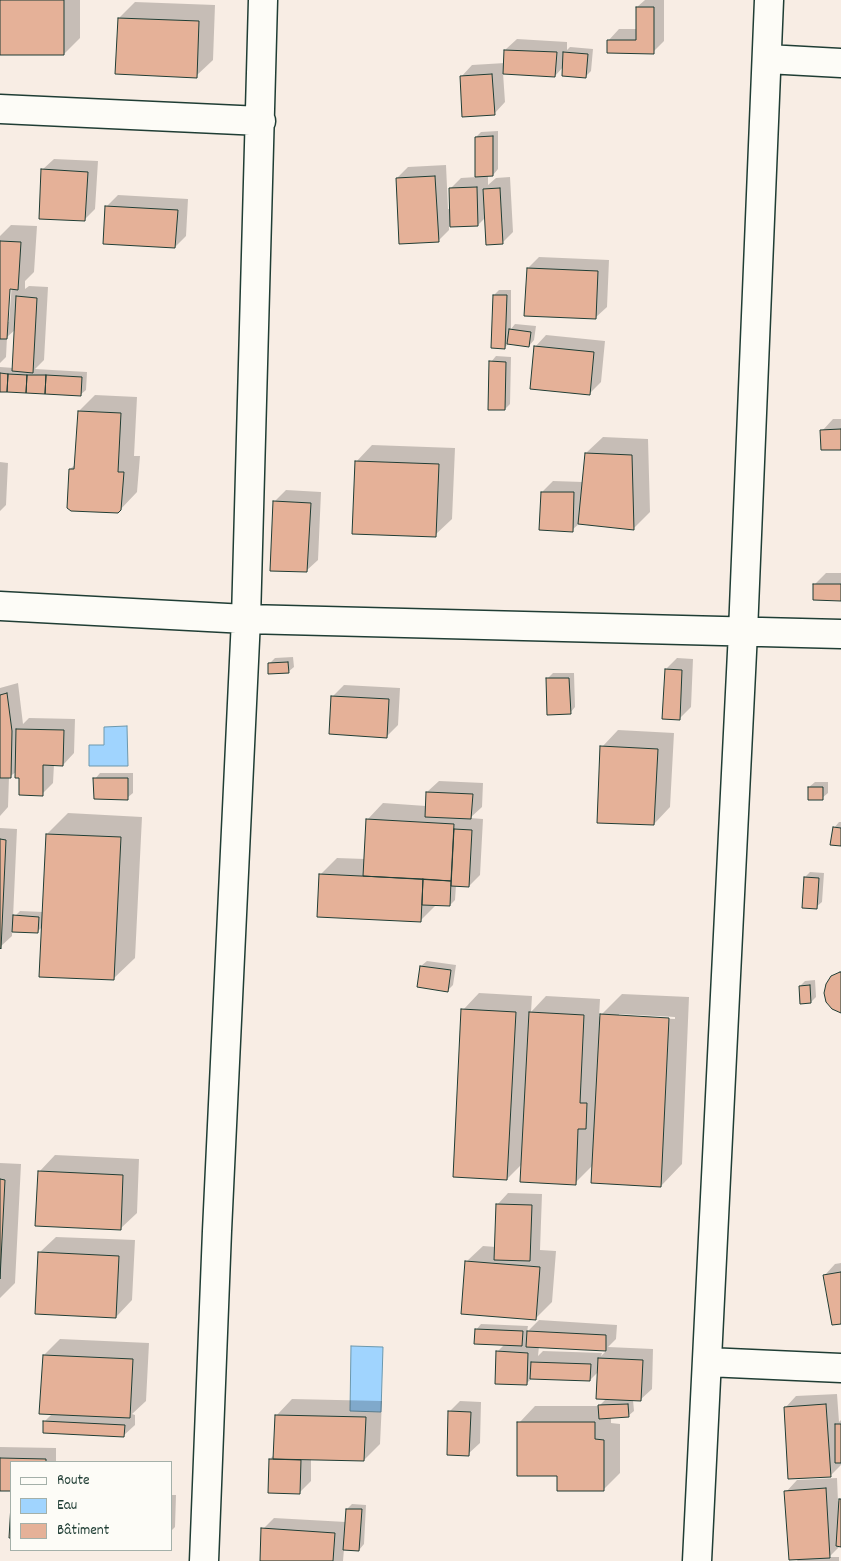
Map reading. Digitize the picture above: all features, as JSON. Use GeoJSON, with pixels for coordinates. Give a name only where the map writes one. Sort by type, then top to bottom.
{"type":"FeatureCollection","features":[{"type":"Feature","properties":{"kind":"street"},"geometry":{"type":"LineString","coordinates":[[204,1561],[246,620],[264,0]]}},
{"type":"Feature","properties":{"kind":"street"},"geometry":{"type":"LineString","coordinates":[[697,1561],[744,632],[769,0]]}},
{"type":"Feature","properties":{"kind":"street"},"geometry":{"type":"LineString","coordinates":[[767,59],[841,63]]}},
{"type":"Feature","properties":{"kind":"street"},"geometry":{"type":"LineString","coordinates":[[0,109],[260,121]]}},
{"type":"Feature","properties":{"kind":"street"},"geometry":{"type":"LineString","coordinates":[[0,606],[246,620],[841,634]]}},
{"type":"Feature","properties":{"kind":"street"},"geometry":{"type":"LineString","coordinates":[[707,1362],[841,1368]]}},
{"type":"Feature","properties":{"kind":"water"},"geometry":{"type":"Polygon","coordinates":[[[127,726],[128,766],[89,766],[89,745],[104,745],[104,727],[127,726]]]}},
{"type":"Feature","properties":{"kind":"water"},"geometry":{"type":"Polygon","coordinates":[[[351,1346],[383,1347],[381,1412],[350,1411],[351,1346]]]}},
{"type":"Feature","properties":{"kind":"building"},"geometry":{"type":"Polygon","coordinates":[[[0,0],[64,0],[64,55],[0,55],[0,0]]]}},
{"type":"Feature","properties":{"kind":"building"},"geometry":{"type":"Polygon","coordinates":[[[636,7],[654,7],[654,54],[607,53],[607,40],[636,40],[636,7]]]}},
{"type":"Feature","properties":{"kind":"building"},"geometry":{"type":"Polygon","coordinates":[[[118,18],[199,21],[197,78],[115,74],[118,18]]]}},
{"type":"Feature","properties":{"kind":"building"},"geometry":{"type":"Polygon","coordinates":[[[504,50],[557,52],[555,77],[503,74],[504,50]]]}},
{"type":"Feature","properties":{"kind":"building"},"geometry":{"type":"Polygon","coordinates":[[[563,52],[588,54],[586,78],[562,76],[563,52]]]}},
{"type":"Feature","properties":{"kind":"building"},"geometry":{"type":"Polygon","coordinates":[[[492,74],[495,115],[462,117],[460,76],[492,74]]]}},
{"type":"Feature","properties":{"kind":"building"},"geometry":{"type":"Polygon","coordinates":[[[493,136],[493,176],[475,177],[475,137],[493,136]]]}},
{"type":"Feature","properties":{"kind":"building"},"geometry":{"type":"Polygon","coordinates":[[[41,169],[88,172],[85,221],[39,219],[41,169]]]}},
{"type":"Feature","properties":{"kind":"building"},"geometry":{"type":"Polygon","coordinates":[[[435,176],[439,242],[399,244],[396,178],[435,176]]]}},
{"type":"Feature","properties":{"kind":"building"},"geometry":{"type":"Polygon","coordinates":[[[477,187],[478,226],[450,227],[449,188],[477,187]]]}},
{"type":"Feature","properties":{"kind":"building"},"geometry":{"type":"Polygon","coordinates":[[[500,188],[503,244],[486,245],[483,189],[500,188]]]}},
{"type":"Feature","properties":{"kind":"building"},"geometry":{"type":"Polygon","coordinates":[[[105,206],[178,210],[175,248],[103,244],[105,206]]]}},
{"type":"Feature","properties":{"kind":"building"},"geometry":{"type":"Polygon","coordinates":[[[0,241],[21,242],[18,290],[10,289],[7,339],[0,339],[0,241]]]}},
{"type":"Feature","properties":{"kind":"building"},"geometry":{"type":"Polygon","coordinates":[[[527,268],[598,271],[596,319],[524,316],[527,268]]]}},
{"type":"Feature","properties":{"kind":"building"},"geometry":{"type":"Polygon","coordinates":[[[493,295],[507,295],[505,349],[491,348],[493,295]]]}},
{"type":"Feature","properties":{"kind":"building"},"geometry":{"type":"Polygon","coordinates":[[[16,296],[37,298],[33,373],[12,371],[16,296]]]}},
{"type":"Feature","properties":{"kind":"building"},"geometry":{"type":"Polygon","coordinates":[[[509,329],[531,332],[529,347],[507,344],[509,329]]]}},
{"type":"Feature","properties":{"kind":"building"},"geometry":{"type":"Polygon","coordinates":[[[534,346],[594,352],[590,395],[530,389],[534,346]]]}},
{"type":"Feature","properties":{"kind":"building"},"geometry":{"type":"Polygon","coordinates":[[[489,361],[506,362],[505,410],[488,410],[489,361]]]}},
{"type":"Feature","properties":{"kind":"building"},"geometry":{"type":"Polygon","coordinates":[[[0,373],[8,374],[7,392],[0,392],[0,373]]]}},
{"type":"Feature","properties":{"kind":"building"},"geometry":{"type":"Polygon","coordinates":[[[8,374],[27,375],[26,393],[7,392],[8,374]]]}},
{"type":"Feature","properties":{"kind":"building"},"geometry":{"type":"Polygon","coordinates":[[[27,375],[46,375],[45,394],[26,393],[27,375]]]}},
{"type":"Feature","properties":{"kind":"building"},"geometry":{"type":"Polygon","coordinates":[[[46,375],[82,377],[81,396],[45,394],[46,375]]]}},
{"type":"Feature","properties":{"kind":"building"},"geometry":{"type":"Polygon","coordinates":[[[78,411],[121,413],[118,472],[124,472],[121,510],[118,513],[71,511],[67,508],[69,469],[74,469],[78,411]]]}},
{"type":"Feature","properties":{"kind":"building"},"geometry":{"type":"Polygon","coordinates":[[[841,429],[841,450],[821,450],[820,430],[841,429]]]}},
{"type":"Feature","properties":{"kind":"building"},"geometry":{"type":"Polygon","coordinates":[[[585,453],[632,455],[634,530],[578,524],[585,453]]]}},
{"type":"Feature","properties":{"kind":"building"},"geometry":{"type":"Polygon","coordinates":[[[355,461],[439,464],[436,537],[352,534],[355,461]]]}},
{"type":"Feature","properties":{"kind":"building"},"geometry":{"type":"Polygon","coordinates":[[[541,492],[574,492],[573,532],[539,530],[541,492]]]}},
{"type":"Feature","properties":{"kind":"building"},"geometry":{"type":"Polygon","coordinates":[[[273,501],[311,503],[307,572],[270,571],[273,501]]]}},
{"type":"Feature","properties":{"kind":"building"},"geometry":{"type":"Polygon","coordinates":[[[813,584],[841,584],[841,601],[813,600],[813,584]]]}},
{"type":"Feature","properties":{"kind":"building"},"geometry":{"type":"Polygon","coordinates":[[[288,662],[289,673],[268,674],[268,663],[288,662]]]}},
{"type":"Feature","properties":{"kind":"building"},"geometry":{"type":"Polygon","coordinates":[[[665,669],[682,670],[680,720],[662,719],[665,669]]]}},
{"type":"Feature","properties":{"kind":"building"},"geometry":{"type":"Polygon","coordinates":[[[546,678],[569,678],[571,714],[547,715],[546,678]]]}},
{"type":"Feature","properties":{"kind":"building"},"geometry":{"type":"Polygon","coordinates":[[[7,693],[12,731],[11,778],[0,778],[0,695],[7,693]]]}},
{"type":"Feature","properties":{"kind":"building"},"geometry":{"type":"Polygon","coordinates":[[[331,696],[389,699],[387,738],[329,734],[331,696]]]}},
{"type":"Feature","properties":{"kind":"building"},"geometry":{"type":"Polygon","coordinates":[[[16,729],[64,730],[63,766],[43,765],[43,796],[19,795],[19,778],[15,778],[16,729]]]}},
{"type":"Feature","properties":{"kind":"building"},"geometry":{"type":"Polygon","coordinates":[[[600,746],[658,749],[654,825],[597,823],[600,746]]]}},
{"type":"Feature","properties":{"kind":"building"},"geometry":{"type":"Polygon","coordinates":[[[93,778],[128,778],[128,800],[94,799],[93,778]]]}},
{"type":"Feature","properties":{"kind":"building"},"geometry":{"type":"Polygon","coordinates":[[[808,787],[823,787],[823,800],[808,800],[808,787]]]}},
{"type":"Feature","properties":{"kind":"building"},"geometry":{"type":"Polygon","coordinates":[[[426,792],[473,794],[471,819],[425,817],[426,792]]]}},
{"type":"Feature","properties":{"kind":"building"},"geometry":{"type":"Polygon","coordinates":[[[366,819],[454,824],[451,881],[363,876],[366,819]]]}},
{"type":"Feature","properties":{"kind":"building"},"geometry":{"type":"Polygon","coordinates":[[[833,827],[841,828],[841,846],[830,845],[833,827]]]}},
{"type":"Feature","properties":{"kind":"building"},"geometry":{"type":"Polygon","coordinates":[[[454,829],[472,830],[469,887],[451,886],[454,829]]]}},
{"type":"Feature","properties":{"kind":"building"},"geometry":{"type":"Polygon","coordinates":[[[46,834],[121,837],[114,980],[39,977],[46,834]]]}},
{"type":"Feature","properties":{"kind":"building"},"geometry":{"type":"Polygon","coordinates":[[[0,839],[6,840],[1,949],[0,948],[0,839]]]}},
{"type":"Feature","properties":{"kind":"building"},"geometry":{"type":"Polygon","coordinates":[[[319,874],[423,879],[421,922],[317,917],[319,874]]]}},
{"type":"Feature","properties":{"kind":"building"},"geometry":{"type":"Polygon","coordinates":[[[804,877],[819,878],[817,909],[802,908],[804,877]]]}},
{"type":"Feature","properties":{"kind":"building"},"geometry":{"type":"Polygon","coordinates":[[[423,879],[451,881],[450,906],[422,905],[423,879]]]}},
{"type":"Feature","properties":{"kind":"building"},"geometry":{"type":"Polygon","coordinates":[[[13,915],[39,917],[38,933],[12,932],[13,915]]]}},
{"type":"Feature","properties":{"kind":"building"},"geometry":{"type":"Polygon","coordinates":[[[420,966],[451,970],[448,992],[417,987],[420,966]]]}},
{"type":"Feature","properties":{"kind":"building"},"geometry":{"type":"Polygon","coordinates":[[[841,972],[841,1013],[832,1009],[826,1002],[824,993],[826,984],[831,976],[841,972]]]}},
{"type":"Feature","properties":{"kind":"building"},"geometry":{"type":"Polygon","coordinates":[[[810,985],[811,1003],[800,1004],[799,986],[810,985]]]}},
{"type":"Feature","properties":{"kind":"building"},"geometry":{"type":"Polygon","coordinates":[[[461,1009],[516,1012],[507,1180],[453,1177],[461,1009]]]}},
{"type":"Feature","properties":{"kind":"building"},"geometry":{"type":"Polygon","coordinates":[[[529,1012],[584,1015],[580,1103],[587,1103],[586,1129],[578,1129],[576,1185],[520,1182],[529,1012]]]}},
{"type":"Feature","properties":{"kind":"building"},"geometry":{"type":"Polygon","coordinates":[[[600,1014],[669,1018],[661,1187],[591,1183],[600,1014]]]}},
{"type":"Feature","properties":{"kind":"building"},"geometry":{"type":"Polygon","coordinates":[[[38,1171],[123,1175],[121,1230],[35,1226],[38,1171]]]}},
{"type":"Feature","properties":{"kind":"building"},"geometry":{"type":"Polygon","coordinates":[[[0,1179],[5,1180],[0,1279],[0,1179]]]}},
{"type":"Feature","properties":{"kind":"building"},"geometry":{"type":"Polygon","coordinates":[[[496,1204],[532,1205],[530,1261],[494,1260],[496,1204]]]}},
{"type":"Feature","properties":{"kind":"building"},"geometry":{"type":"Polygon","coordinates":[[[38,1252],[119,1256],[116,1318],[35,1314],[38,1252]]]}},
{"type":"Feature","properties":{"kind":"building"},"geometry":{"type":"Polygon","coordinates":[[[465,1261],[540,1267],[536,1320],[461,1314],[465,1261]]]}},
{"type":"Feature","properties":{"kind":"building"},"geometry":{"type":"Polygon","coordinates":[[[841,1272],[841,1324],[832,1325],[823,1275],[841,1272]]]}},
{"type":"Feature","properties":{"kind":"building"},"geometry":{"type":"Polygon","coordinates":[[[475,1329],[523,1331],[522,1346],[474,1344],[475,1329]]]}},
{"type":"Feature","properties":{"kind":"building"},"geometry":{"type":"Polygon","coordinates":[[[527,1331],[606,1335],[606,1351],[526,1347],[527,1331]]]}},
{"type":"Feature","properties":{"kind":"building"},"geometry":{"type":"Polygon","coordinates":[[[496,1351],[528,1353],[527,1385],[495,1384],[496,1351]]]}},
{"type":"Feature","properties":{"kind":"building"},"geometry":{"type":"Polygon","coordinates":[[[43,1355],[133,1359],[130,1418],[39,1414],[43,1355]]]}},
{"type":"Feature","properties":{"kind":"building"},"geometry":{"type":"Polygon","coordinates":[[[598,1358],[643,1360],[641,1401],[596,1399],[598,1358]]]}},
{"type":"Feature","properties":{"kind":"building"},"geometry":{"type":"Polygon","coordinates":[[[531,1362],[591,1364],[590,1381],[530,1379],[531,1362]]]}},
{"type":"Feature","properties":{"kind":"building"},"geometry":{"type":"Polygon","coordinates":[[[628,1404],[629,1417],[599,1419],[598,1405],[628,1404]]]}},
{"type":"Feature","properties":{"kind":"building"},"geometry":{"type":"Polygon","coordinates":[[[826,1404],[831,1477],[788,1479],[784,1407],[826,1404]]]}},
{"type":"Feature","properties":{"kind":"building"},"geometry":{"type":"Polygon","coordinates":[[[448,1411],[471,1412],[469,1456],[447,1455],[448,1411]]]}},
{"type":"Feature","properties":{"kind":"building"},"geometry":{"type":"Polygon","coordinates":[[[275,1415],[366,1417],[364,1461],[273,1459],[275,1415]]]}},
{"type":"Feature","properties":{"kind":"building"},"geometry":{"type":"Polygon","coordinates":[[[43,1421],[125,1425],[124,1437],[43,1433],[43,1421]]]}},
{"type":"Feature","properties":{"kind":"building"},"geometry":{"type":"Polygon","coordinates":[[[517,1422],[595,1422],[595,1439],[604,1440],[604,1491],[557,1491],[557,1476],[517,1476],[517,1422]]]}},
{"type":"Feature","properties":{"kind":"building"},"geometry":{"type":"Polygon","coordinates":[[[835,1424],[841,1424],[841,1463],[835,1463],[835,1424]]]}},
{"type":"Feature","properties":{"kind":"building"},"geometry":{"type":"Polygon","coordinates":[[[0,1458],[46,1459],[46,1461],[10,1461],[10,1491],[0,1491],[0,1458]]]}},
{"type":"Feature","properties":{"kind":"building"},"geometry":{"type":"Polygon","coordinates":[[[269,1459],[301,1460],[300,1494],[268,1493],[269,1459]]]}},
{"type":"Feature","properties":{"kind":"building"},"geometry":{"type":"Polygon","coordinates":[[[826,1488],[830,1558],[789,1560],[784,1491],[826,1488]]]}},
{"type":"Feature","properties":{"kind":"building"},"geometry":{"type":"Polygon","coordinates":[[[839,1499],[841,1499],[841,1547],[836,1546],[839,1499]]]}},
{"type":"Feature","properties":{"kind":"building"},"geometry":{"type":"Polygon","coordinates":[[[346,1509],[362,1509],[359,1551],[343,1550],[346,1509]]]}},
{"type":"Feature","properties":{"kind":"building"},"geometry":{"type":"Polygon","coordinates":[[[261,1528],[335,1533],[333,1561],[260,1561],[261,1528]]]}}]}
